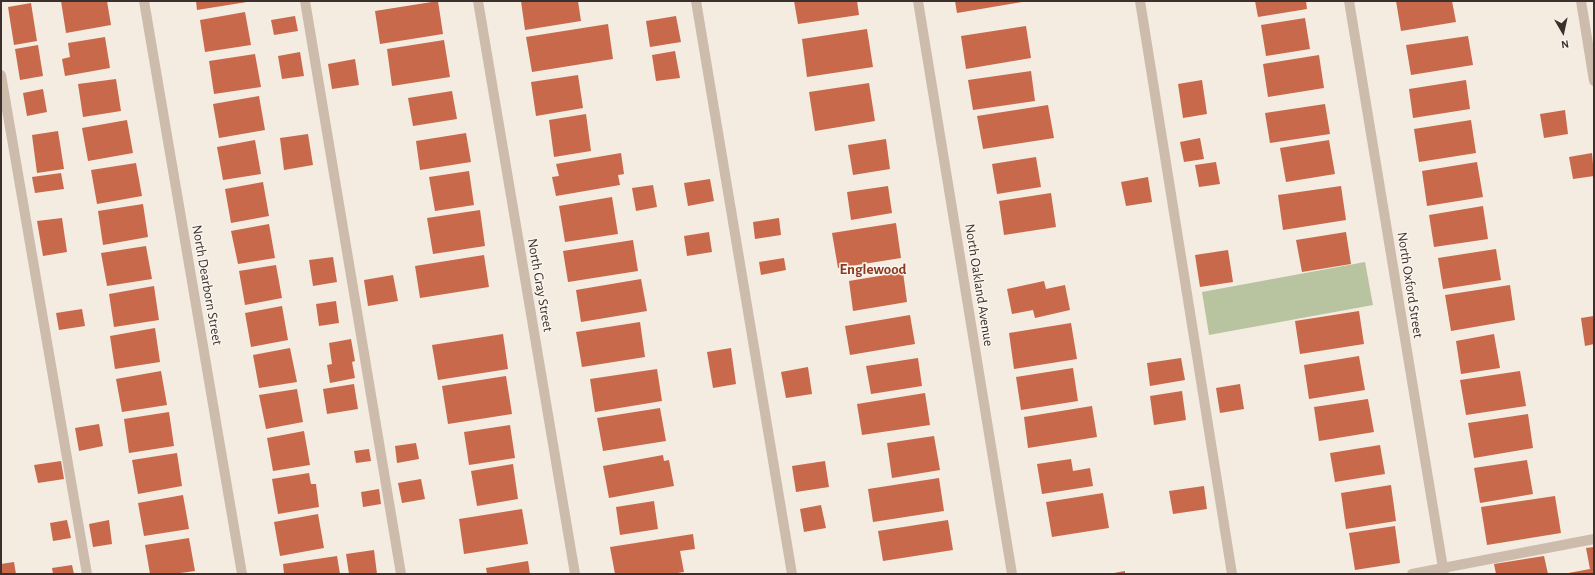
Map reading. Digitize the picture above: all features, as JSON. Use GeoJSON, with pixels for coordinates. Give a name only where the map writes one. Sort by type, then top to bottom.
{"type":"FeatureCollection","features":[{"type":"Feature","properties":{"kind":"street","name":"North Dearborn Street"},"geometry":{"type":"LineString","coordinates":[[144,1],[242,574]]}},
{"type":"Feature","properties":{"kind":"street"},"geometry":{"type":"LineString","coordinates":[[305,1],[401,574]]}},
{"type":"Feature","properties":{"kind":"street","name":"North Gray Street"},"geometry":{"type":"LineString","coordinates":[[478,1],[575,574]]}},
{"type":"Feature","properties":{"kind":"street"},"geometry":{"type":"LineString","coordinates":[[696,1],[792,574]]}},
{"type":"Feature","properties":{"kind":"street","name":"North Oakland Avenue"},"geometry":{"type":"LineString","coordinates":[[918,1],[1012,574]]}},
{"type":"Feature","properties":{"kind":"street"},"geometry":{"type":"LineString","coordinates":[[1140,1],[1232,574]]}},
{"type":"Feature","properties":{"kind":"street","name":"North Oxford Street"},"geometry":{"type":"LineString","coordinates":[[1349,1],[1443,571]]}},
{"type":"Feature","properties":{"kind":"street"},"geometry":{"type":"LineString","coordinates":[[1581,1],[1594,80]]}},
{"type":"Feature","properties":{"kind":"street"},"geometry":{"type":"LineString","coordinates":[[1,75],[87,574]]}},
{"type":"Feature","properties":{"kind":"street"},"geometry":{"type":"LineString","coordinates":[[1412,574],[1443,571],[1594,539]]}},
{"type":"Feature","properties":{"kind":"green space"},"geometry":{"type":"Polygon","coordinates":[[[1365,262],[1373,305],[1209,335],[1202,292],[1365,262]]]}},
{"type":"Feature","properties":{"kind":"building"},"geometry":{"type":"Polygon","coordinates":[[[61,1],[107,1],[111,25],[66,33],[61,1]]]}},
{"type":"Feature","properties":{"kind":"building"},"geometry":{"type":"Polygon","coordinates":[[[196,1],[247,1],[247,2],[197,10],[196,1]]]}},
{"type":"Feature","properties":{"kind":"building"},"geometry":{"type":"Polygon","coordinates":[[[438,1],[443,34],[380,44],[375,11],[438,1]]]}},
{"type":"Feature","properties":{"kind":"building"},"geometry":{"type":"Polygon","coordinates":[[[521,1],[578,1],[581,21],[525,30],[521,1]]]}},
{"type":"Feature","properties":{"kind":"building"},"geometry":{"type":"Polygon","coordinates":[[[794,1],[857,1],[859,15],[798,24],[794,1]]]}},
{"type":"Feature","properties":{"kind":"building"},"geometry":{"type":"Polygon","coordinates":[[[955,1],[1022,1],[1022,2],[957,13],[955,1]]]}},
{"type":"Feature","properties":{"kind":"building"},"geometry":{"type":"Polygon","coordinates":[[[1255,1],[1306,1],[1307,9],[1258,17],[1255,1]]]}},
{"type":"Feature","properties":{"kind":"building"},"geometry":{"type":"Polygon","coordinates":[[[1396,1],[1452,1],[1456,22],[1401,31],[1396,1]]]}},
{"type":"Feature","properties":{"kind":"building"},"geometry":{"type":"Polygon","coordinates":[[[31,3],[37,41],[14,45],[8,7],[31,3]]]}},
{"type":"Feature","properties":{"kind":"building"},"geometry":{"type":"Polygon","coordinates":[[[245,12],[251,45],[205,52],[200,20],[245,12]]]}},
{"type":"Feature","properties":{"kind":"building"},"geometry":{"type":"Polygon","coordinates":[[[295,16],[298,31],[274,35],[271,20],[295,16]]]}},
{"type":"Feature","properties":{"kind":"building"},"geometry":{"type":"Polygon","coordinates":[[[676,16],[681,42],[650,47],[646,21],[676,16]]]}},
{"type":"Feature","properties":{"kind":"building"},"geometry":{"type":"Polygon","coordinates":[[[1305,18],[1310,49],[1266,56],[1261,25],[1305,18]]]}},
{"type":"Feature","properties":{"kind":"building"},"geometry":{"type":"Polygon","coordinates":[[[608,24],[613,59],[532,72],[526,37],[608,24]]]}},
{"type":"Feature","properties":{"kind":"building"},"geometry":{"type":"Polygon","coordinates":[[[1026,26],[1031,58],[966,69],[961,36],[1026,26]]]}},
{"type":"Feature","properties":{"kind":"building"},"geometry":{"type":"Polygon","coordinates":[[[867,29],[873,67],[807,77],[802,39],[867,29]]]}},
{"type":"Feature","properties":{"kind":"building"},"geometry":{"type":"Polygon","coordinates":[[[1468,36],[1473,65],[1411,75],[1406,45],[1468,36]]]}},
{"type":"Feature","properties":{"kind":"building"},"geometry":{"type":"Polygon","coordinates":[[[105,37],[110,68],[65,76],[62,59],[70,57],[68,43],[105,37]]]}},
{"type":"Feature","properties":{"kind":"building"},"geometry":{"type":"Polygon","coordinates":[[[444,40],[450,77],[392,86],[387,49],[444,40]]]}},
{"type":"Feature","properties":{"kind":"building"},"geometry":{"type":"Polygon","coordinates":[[[38,45],[43,76],[20,80],[15,49],[38,45]]]}},
{"type":"Feature","properties":{"kind":"building"},"geometry":{"type":"Polygon","coordinates":[[[675,51],[680,78],[656,81],[652,55],[675,51]]]}},
{"type":"Feature","properties":{"kind":"building"},"geometry":{"type":"Polygon","coordinates":[[[300,52],[304,76],[282,79],[278,56],[300,52]]]}},
{"type":"Feature","properties":{"kind":"building"},"geometry":{"type":"Polygon","coordinates":[[[255,54],[261,87],[214,94],[209,61],[255,54]]]}},
{"type":"Feature","properties":{"kind":"building"},"geometry":{"type":"Polygon","coordinates":[[[1319,55],[1324,88],[1268,97],[1263,64],[1319,55]]]}},
{"type":"Feature","properties":{"kind":"building"},"geometry":{"type":"Polygon","coordinates":[[[355,59],[359,85],[332,89],[328,64],[355,59]]]}},
{"type":"Feature","properties":{"kind":"building"},"geometry":{"type":"Polygon","coordinates":[[[1031,71],[1035,101],[973,110],[968,80],[1031,71]]]}},
{"type":"Feature","properties":{"kind":"building"},"geometry":{"type":"Polygon","coordinates":[[[578,75],[583,108],[536,116],[531,82],[578,75]]]}},
{"type":"Feature","properties":{"kind":"building"},"geometry":{"type":"Polygon","coordinates":[[[116,79],[121,111],[83,117],[78,84],[116,79]]]}},
{"type":"Feature","properties":{"kind":"building"},"geometry":{"type":"Polygon","coordinates":[[[1202,80],[1207,114],[1183,118],[1178,84],[1202,80]]]}},
{"type":"Feature","properties":{"kind":"building"},"geometry":{"type":"Polygon","coordinates":[[[1466,80],[1470,109],[1413,118],[1409,89],[1466,80]]]}},
{"type":"Feature","properties":{"kind":"building"},"geometry":{"type":"Polygon","coordinates":[[[869,83],[875,121],[815,131],[809,92],[869,83]]]}},
{"type":"Feature","properties":{"kind":"building"},"geometry":{"type":"Polygon","coordinates":[[[43,89],[47,112],[27,116],[23,93],[43,89]]]}},
{"type":"Feature","properties":{"kind":"building"},"geometry":{"type":"Polygon","coordinates":[[[452,91],[457,119],[413,126],[408,98],[452,91]]]}},
{"type":"Feature","properties":{"kind":"building"},"geometry":{"type":"Polygon","coordinates":[[[259,96],[265,130],[219,138],[213,104],[259,96]]]}},
{"type":"Feature","properties":{"kind":"building"},"geometry":{"type":"Polygon","coordinates":[[[1325,104],[1330,134],[1270,143],[1265,113],[1325,104]]]}},
{"type":"Feature","properties":{"kind":"building"},"geometry":{"type":"Polygon","coordinates":[[[1048,105],[1054,138],[983,149],[977,116],[1048,105]]]}},
{"type":"Feature","properties":{"kind":"building"},"geometry":{"type":"Polygon","coordinates":[[[1565,110],[1568,134],[1544,138],[1540,114],[1565,110]]]}},
{"type":"Feature","properties":{"kind":"building"},"geometry":{"type":"Polygon","coordinates":[[[586,114],[591,151],[554,157],[549,120],[586,114]]]}},
{"type":"Feature","properties":{"kind":"building"},"geometry":{"type":"Polygon","coordinates":[[[127,120],[133,153],[88,161],[82,128],[127,120]]]}},
{"type":"Feature","properties":{"kind":"building"},"geometry":{"type":"Polygon","coordinates":[[[1471,120],[1476,153],[1419,162],[1414,129],[1471,120]]]}},
{"type":"Feature","properties":{"kind":"building"},"geometry":{"type":"Polygon","coordinates":[[[58,131],[64,169],[37,173],[32,135],[58,131]]]}},
{"type":"Feature","properties":{"kind":"building"},"geometry":{"type":"Polygon","coordinates":[[[466,133],[471,162],[420,170],[416,141],[466,133]]]}},
{"type":"Feature","properties":{"kind":"building"},"geometry":{"type":"Polygon","coordinates":[[[308,134],[313,165],[284,170],[280,138],[308,134]]]}},
{"type":"Feature","properties":{"kind":"building"},"geometry":{"type":"Polygon","coordinates":[[[1200,138],[1204,159],[1184,162],[1180,142],[1200,138]]]}},
{"type":"Feature","properties":{"kind":"building"},"geometry":{"type":"Polygon","coordinates":[[[886,139],[890,169],[853,175],[848,145],[886,139]]]}},
{"type":"Feature","properties":{"kind":"building"},"geometry":{"type":"Polygon","coordinates":[[[255,140],[261,174],[223,180],[217,147],[255,140]]]}},
{"type":"Feature","properties":{"kind":"building"},"geometry":{"type":"Polygon","coordinates":[[[1329,140],[1335,174],[1286,182],[1280,148],[1329,140]]]}},
{"type":"Feature","properties":{"kind":"building"},"geometry":{"type":"Polygon","coordinates":[[[621,153],[624,174],[618,175],[620,185],[556,196],[552,177],[559,176],[556,164],[621,153]]]}},
{"type":"Feature","properties":{"kind":"building"},"geometry":{"type":"Polygon","coordinates":[[[1592,153],[1594,176],[1573,179],[1569,157],[1592,153]]]}},
{"type":"Feature","properties":{"kind":"building"},"geometry":{"type":"Polygon","coordinates":[[[1036,157],[1041,187],[997,194],[992,164],[1036,157]]]}},
{"type":"Feature","properties":{"kind":"building"},"geometry":{"type":"Polygon","coordinates":[[[1216,162],[1220,184],[1199,187],[1195,165],[1216,162]]]}},
{"type":"Feature","properties":{"kind":"building"},"geometry":{"type":"Polygon","coordinates":[[[1477,162],[1483,197],[1427,206],[1422,171],[1477,162]]]}},
{"type":"Feature","properties":{"kind":"building"},"geometry":{"type":"Polygon","coordinates":[[[136,163],[142,196],[97,204],[91,170],[136,163]]]}},
{"type":"Feature","properties":{"kind":"building"},"geometry":{"type":"Polygon","coordinates":[[[469,171],[474,205],[435,211],[429,177],[469,171]]]}},
{"type":"Feature","properties":{"kind":"building"},"geometry":{"type":"Polygon","coordinates":[[[61,173],[64,189],[35,193],[32,177],[61,173]]]}},
{"type":"Feature","properties":{"kind":"building"},"geometry":{"type":"Polygon","coordinates":[[[1148,177],[1152,202],[1126,206],[1121,182],[1148,177]]]}},
{"type":"Feature","properties":{"kind":"building"},"geometry":{"type":"Polygon","coordinates":[[[710,179],[714,201],[688,206],[684,183],[710,179]]]}},
{"type":"Feature","properties":{"kind":"building"},"geometry":{"type":"Polygon","coordinates":[[[263,182],[269,216],[231,223],[225,189],[263,182]]]}},
{"type":"Feature","properties":{"kind":"building"},"geometry":{"type":"Polygon","coordinates":[[[653,185],[657,207],[636,211],[632,188],[653,185]]]}},
{"type":"Feature","properties":{"kind":"building"},"geometry":{"type":"Polygon","coordinates":[[[888,186],[892,213],[851,220],[847,192],[888,186]]]}},
{"type":"Feature","properties":{"kind":"building"},"geometry":{"type":"Polygon","coordinates":[[[1341,186],[1346,220],[1283,230],[1278,195],[1341,186]]]}},
{"type":"Feature","properties":{"kind":"building"},"geometry":{"type":"Polygon","coordinates":[[[1051,193],[1056,227],[1004,235],[999,201],[1051,193]]]}},
{"type":"Feature","properties":{"kind":"building"},"geometry":{"type":"Polygon","coordinates":[[[612,197],[618,234],[565,242],[559,206],[612,197]]]}},
{"type":"Feature","properties":{"kind":"building"},"geometry":{"type":"Polygon","coordinates":[[[143,204],[148,237],[103,245],[98,211],[143,204]]]}},
{"type":"Feature","properties":{"kind":"building"},"geometry":{"type":"Polygon","coordinates":[[[1483,206],[1488,239],[1434,247],[1429,215],[1483,206]]]}},
{"type":"Feature","properties":{"kind":"building"},"geometry":{"type":"Polygon","coordinates":[[[480,210],[485,246],[433,254],[427,218],[480,210]]]}},
{"type":"Feature","properties":{"kind":"building"},"geometry":{"type":"Polygon","coordinates":[[[62,218],[67,252],[43,256],[37,221],[62,218]]]}},
{"type":"Feature","properties":{"kind":"building"},"geometry":{"type":"Polygon","coordinates":[[[779,218],[781,235],[755,239],[753,222],[779,218]]]}},
{"type":"Feature","properties":{"kind":"building"},"geometry":{"type":"Polygon","coordinates":[[[896,223],[901,258],[838,268],[832,233],[896,223]]]}},
{"type":"Feature","properties":{"kind":"building"},"geometry":{"type":"Polygon","coordinates":[[[269,224],[275,258],[238,264],[231,231],[269,224]]]}},
{"type":"Feature","properties":{"kind":"building"},"geometry":{"type":"Polygon","coordinates":[[[709,232],[712,252],[687,256],[684,236],[709,232]]]}},
{"type":"Feature","properties":{"kind":"building"},"geometry":{"type":"Polygon","coordinates":[[[1346,232],[1351,264],[1302,272],[1296,240],[1346,232]]]}},
{"type":"Feature","properties":{"kind":"building"},"geometry":{"type":"Polygon","coordinates":[[[633,240],[638,271],[568,282],[563,251],[633,240]]]}},
{"type":"Feature","properties":{"kind":"building"},"geometry":{"type":"Polygon","coordinates":[[[146,246],[152,279],[107,286],[101,253],[146,246]]]}},
{"type":"Feature","properties":{"kind":"building"},"geometry":{"type":"Polygon","coordinates":[[[1496,249],[1501,280],[1443,289],[1438,258],[1496,249]]]}},
{"type":"Feature","properties":{"kind":"building"},"geometry":{"type":"Polygon","coordinates":[[[1228,250],[1233,282],[1200,287],[1195,255],[1228,250]]]}},
{"type":"Feature","properties":{"kind":"building"},"geometry":{"type":"Polygon","coordinates":[[[484,255],[489,287],[420,298],[415,266],[484,255]]]}},
{"type":"Feature","properties":{"kind":"building"},"geometry":{"type":"Polygon","coordinates":[[[333,257],[337,282],[313,286],[309,260],[333,257]]]}},
{"type":"Feature","properties":{"kind":"building"},"geometry":{"type":"Polygon","coordinates":[[[784,258],[786,270],[761,275],[759,262],[784,258]]]}},
{"type":"Feature","properties":{"kind":"building"},"geometry":{"type":"Polygon","coordinates":[[[276,265],[282,298],[245,305],[239,271],[276,265]]]}},
{"type":"Feature","properties":{"kind":"building"},"geometry":{"type":"Polygon","coordinates":[[[903,272],[907,302],[853,311],[849,281],[903,272]]]}},
{"type":"Feature","properties":{"kind":"building"},"geometry":{"type":"Polygon","coordinates":[[[393,275],[398,301],[368,306],[364,280],[393,275]]]}},
{"type":"Feature","properties":{"kind":"building"},"geometry":{"type":"Polygon","coordinates":[[[641,279],[647,311],[581,322],[576,290],[641,279]]]}},
{"type":"Feature","properties":{"kind":"building"},"geometry":{"type":"Polygon","coordinates":[[[1044,281],[1046,289],[1065,285],[1070,310],[1035,318],[1033,310],[1012,314],[1007,289],[1044,281]]]}},
{"type":"Feature","properties":{"kind":"building"},"geometry":{"type":"Polygon","coordinates":[[[1510,285],[1515,320],[1451,331],[1445,295],[1510,285]]]}},
{"type":"Feature","properties":{"kind":"building"},"geometry":{"type":"Polygon","coordinates":[[[154,286],[159,320],[114,327],[109,294],[154,286]]]}},
{"type":"Feature","properties":{"kind":"building"},"geometry":{"type":"Polygon","coordinates":[[[336,301],[339,323],[319,326],[316,304],[336,301]]]}},
{"type":"Feature","properties":{"kind":"building"},"geometry":{"type":"Polygon","coordinates":[[[282,306],[288,340],[251,347],[245,313],[282,306]]]}},
{"type":"Feature","properties":{"kind":"building"},"geometry":{"type":"Polygon","coordinates":[[[82,309],[85,326],[59,330],[56,313],[82,309]]]}},
{"type":"Feature","properties":{"kind":"building"},"geometry":{"type":"Polygon","coordinates":[[[1359,311],[1364,344],[1300,354],[1295,321],[1359,311]]]}},
{"type":"Feature","properties":{"kind":"building"},"geometry":{"type":"Polygon","coordinates":[[[910,315],[915,344],[850,355],[845,326],[910,315]]]}},
{"type":"Feature","properties":{"kind":"building"},"geometry":{"type":"Polygon","coordinates":[[[1594,316],[1594,344],[1585,346],[1581,318],[1594,316]]]}},
{"type":"Feature","properties":{"kind":"building"},"geometry":{"type":"Polygon","coordinates":[[[640,322],[645,357],[582,367],[576,332],[640,322]]]}},
{"type":"Feature","properties":{"kind":"building"},"geometry":{"type":"Polygon","coordinates":[[[1071,323],[1077,359],[1014,369],[1009,333],[1071,323]]]}},
{"type":"Feature","properties":{"kind":"building"},"geometry":{"type":"Polygon","coordinates":[[[155,328],[160,362],[115,369],[110,336],[155,328]]]}},
{"type":"Feature","properties":{"kind":"building"},"geometry":{"type":"Polygon","coordinates":[[[503,334],[508,369],[438,380],[432,345],[503,334]]]}},
{"type":"Feature","properties":{"kind":"building"},"geometry":{"type":"Polygon","coordinates":[[[1494,334],[1500,368],[1461,374],[1456,341],[1494,334]]]}},
{"type":"Feature","properties":{"kind":"building"},"geometry":{"type":"Polygon","coordinates":[[[351,339],[355,361],[352,362],[355,378],[330,383],[327,365],[332,364],[329,343],[351,339]]]}},
{"type":"Feature","properties":{"kind":"building"},"geometry":{"type":"Polygon","coordinates":[[[290,348],[297,382],[259,388],[253,355],[290,348]]]}},
{"type":"Feature","properties":{"kind":"building"},"geometry":{"type":"Polygon","coordinates":[[[731,348],[736,384],[713,388],[707,352],[731,348]]]}},
{"type":"Feature","properties":{"kind":"building"},"geometry":{"type":"Polygon","coordinates":[[[1359,356],[1365,390],[1309,399],[1304,365],[1359,356]]]}},
{"type":"Feature","properties":{"kind":"building"},"geometry":{"type":"Polygon","coordinates":[[[918,358],[922,386],[871,394],[866,366],[918,358]]]}},
{"type":"Feature","properties":{"kind":"building"},"geometry":{"type":"Polygon","coordinates":[[[1181,358],[1185,380],[1150,386],[1147,363],[1181,358]]]}},
{"type":"Feature","properties":{"kind":"building"},"geometry":{"type":"Polygon","coordinates":[[[808,367],[812,394],[786,398],[781,372],[808,367]]]}},
{"type":"Feature","properties":{"kind":"building"},"geometry":{"type":"Polygon","coordinates":[[[1073,368],[1078,401],[1021,410],[1016,377],[1073,368]]]}},
{"type":"Feature","properties":{"kind":"building"},"geometry":{"type":"Polygon","coordinates":[[[657,369],[662,401],[595,412],[590,379],[657,369]]]}},
{"type":"Feature","properties":{"kind":"building"},"geometry":{"type":"Polygon","coordinates":[[[161,371],[167,405],[122,412],[116,379],[161,371]]]}},
{"type":"Feature","properties":{"kind":"building"},"geometry":{"type":"Polygon","coordinates":[[[1520,371],[1526,406],[1466,415],[1460,380],[1520,371]]]}},
{"type":"Feature","properties":{"kind":"building"},"geometry":{"type":"Polygon","coordinates":[[[506,376],[512,414],[448,424],[442,386],[506,376]]]}},
{"type":"Feature","properties":{"kind":"building"},"geometry":{"type":"Polygon","coordinates":[[[354,384],[358,409],[327,414],[323,389],[354,384]]]}},
{"type":"Feature","properties":{"kind":"building"},"geometry":{"type":"Polygon","coordinates":[[[1240,384],[1244,409],[1220,413],[1216,388],[1240,384]]]}},
{"type":"Feature","properties":{"kind":"building"},"geometry":{"type":"Polygon","coordinates":[[[297,389],[303,422],[266,429],[259,395],[297,389]]]}},
{"type":"Feature","properties":{"kind":"building"},"geometry":{"type":"Polygon","coordinates":[[[1182,391],[1186,420],[1154,425],[1150,396],[1182,391]]]}},
{"type":"Feature","properties":{"kind":"building"},"geometry":{"type":"Polygon","coordinates":[[[925,393],[930,425],[862,435],[857,404],[925,393]]]}},
{"type":"Feature","properties":{"kind":"building"},"geometry":{"type":"Polygon","coordinates":[[[1368,399],[1374,432],[1319,441],[1314,407],[1368,399]]]}},
{"type":"Feature","properties":{"kind":"building"},"geometry":{"type":"Polygon","coordinates":[[[1092,406],[1097,437],[1028,448],[1024,417],[1092,406]]]}},
{"type":"Feature","properties":{"kind":"building"},"geometry":{"type":"Polygon","coordinates":[[[660,408],[666,441],[603,451],[597,418],[660,408]]]}},
{"type":"Feature","properties":{"kind":"building"},"geometry":{"type":"Polygon","coordinates":[[[169,412],[174,446],[129,453],[124,419],[169,412]]]}},
{"type":"Feature","properties":{"kind":"building"},"geometry":{"type":"Polygon","coordinates":[[[1528,414],[1533,448],[1474,458],[1468,423],[1528,414]]]}},
{"type":"Feature","properties":{"kind":"building"},"geometry":{"type":"Polygon","coordinates":[[[99,424],[103,446],[79,451],[75,428],[99,424]]]}},
{"type":"Feature","properties":{"kind":"building"},"geometry":{"type":"Polygon","coordinates":[[[510,425],[515,458],[469,465],[464,432],[510,425]]]}},
{"type":"Feature","properties":{"kind":"building"},"geometry":{"type":"Polygon","coordinates":[[[304,431],[310,465],[273,471],[267,438],[304,431]]]}},
{"type":"Feature","properties":{"kind":"building"},"geometry":{"type":"Polygon","coordinates":[[[934,436],[940,470],[892,478],[887,443],[934,436]]]}},
{"type":"Feature","properties":{"kind":"building"},"geometry":{"type":"Polygon","coordinates":[[[416,443],[419,459],[397,463],[395,446],[416,443]]]}},
{"type":"Feature","properties":{"kind":"building"},"geometry":{"type":"Polygon","coordinates":[[[1380,445],[1385,474],[1335,482],[1330,453],[1380,445]]]}},
{"type":"Feature","properties":{"kind":"building"},"geometry":{"type":"Polygon","coordinates":[[[369,449],[371,461],[356,463],[354,451],[369,449]]]}},
{"type":"Feature","properties":{"kind":"building"},"geometry":{"type":"Polygon","coordinates":[[[177,453],[182,486],[138,494],[132,460],[177,453]]]}},
{"type":"Feature","properties":{"kind":"building"},"geometry":{"type":"Polygon","coordinates":[[[663,455],[664,461],[669,460],[674,486],[609,498],[603,466],[663,455]]]}},
{"type":"Feature","properties":{"kind":"building"},"geometry":{"type":"Polygon","coordinates":[[[1071,459],[1073,471],[1090,468],[1093,486],[1042,494],[1037,464],[1071,459]]]}},
{"type":"Feature","properties":{"kind":"building"},"geometry":{"type":"Polygon","coordinates":[[[1527,460],[1533,494],[1480,503],[1474,468],[1527,460]]]}},
{"type":"Feature","properties":{"kind":"building"},"geometry":{"type":"Polygon","coordinates":[[[61,461],[64,479],[38,483],[34,465],[61,461]]]}},
{"type":"Feature","properties":{"kind":"building"},"geometry":{"type":"Polygon","coordinates":[[[825,461],[829,487],[796,492],[792,466],[825,461]]]}},
{"type":"Feature","properties":{"kind":"building"},"geometry":{"type":"Polygon","coordinates":[[[513,464],[518,499],[477,506],[471,471],[513,464]]]}},
{"type":"Feature","properties":{"kind":"building"},"geometry":{"type":"Polygon","coordinates":[[[309,473],[311,484],[316,484],[319,507],[278,514],[272,479],[309,473]]]}},
{"type":"Feature","properties":{"kind":"building"},"geometry":{"type":"Polygon","coordinates":[[[939,478],[944,511],[873,522],[868,489],[939,478]]]}},
{"type":"Feature","properties":{"kind":"building"},"geometry":{"type":"Polygon","coordinates":[[[421,479],[425,499],[402,503],[398,483],[421,479]]]}},
{"type":"Feature","properties":{"kind":"building"},"geometry":{"type":"Polygon","coordinates":[[[1391,485],[1396,521],[1346,529],[1341,493],[1391,485]]]}},
{"type":"Feature","properties":{"kind":"building"},"geometry":{"type":"Polygon","coordinates":[[[1204,486],[1207,509],[1173,514],[1169,491],[1204,486]]]}},
{"type":"Feature","properties":{"kind":"building"},"geometry":{"type":"Polygon","coordinates":[[[379,489],[381,504],[363,507],[361,492],[379,489]]]}},
{"type":"Feature","properties":{"kind":"building"},"geometry":{"type":"Polygon","coordinates":[[[1103,493],[1109,528],[1052,537],[1046,502],[1103,493]]]}},
{"type":"Feature","properties":{"kind":"building"},"geometry":{"type":"Polygon","coordinates":[[[183,495],[189,529],[144,536],[138,503],[183,495]]]}},
{"type":"Feature","properties":{"kind":"building"},"geometry":{"type":"Polygon","coordinates":[[[1555,496],[1561,533],[1487,545],[1481,507],[1555,496]]]}},
{"type":"Feature","properties":{"kind":"building"},"geometry":{"type":"Polygon","coordinates":[[[654,501],[658,529],[620,535],[616,507],[654,501]]]}},
{"type":"Feature","properties":{"kind":"building"},"geometry":{"type":"Polygon","coordinates":[[[821,505],[826,528],[804,532],[800,509],[821,505]]]}},
{"type":"Feature","properties":{"kind":"building"},"geometry":{"type":"Polygon","coordinates":[[[522,509],[528,544],[464,554],[459,519],[522,509]]]}},
{"type":"Feature","properties":{"kind":"building"},"geometry":{"type":"Polygon","coordinates":[[[318,514],[324,548],[280,556],[274,522],[318,514]]]}},
{"type":"Feature","properties":{"kind":"building"},"geometry":{"type":"Polygon","coordinates":[[[67,520],[71,538],[53,541],[50,523],[67,520]]]}},
{"type":"Feature","properties":{"kind":"building"},"geometry":{"type":"Polygon","coordinates":[[[109,520],[112,544],[93,547],[89,524],[109,520]]]}},
{"type":"Feature","properties":{"kind":"building"},"geometry":{"type":"Polygon","coordinates":[[[948,520],[953,550],[883,561],[878,531],[948,520]]]}},
{"type":"Feature","properties":{"kind":"building"},"geometry":{"type":"Polygon","coordinates":[[[1395,526],[1400,563],[1355,570],[1349,533],[1395,526]]]}},
{"type":"Feature","properties":{"kind":"building"},"geometry":{"type":"Polygon","coordinates":[[[693,534],[695,549],[680,551],[684,572],[671,574],[615,574],[610,547],[693,534]]]}},
{"type":"Feature","properties":{"kind":"building"},"geometry":{"type":"Polygon","coordinates":[[[189,538],[195,571],[173,574],[150,574],[145,545],[189,538]]]}},
{"type":"Feature","properties":{"kind":"building"},"geometry":{"type":"Polygon","coordinates":[[[1594,547],[1594,574],[1563,574],[1590,569],[1586,548],[1594,547]]]}},
{"type":"Feature","properties":{"kind":"building"},"geometry":{"type":"Polygon","coordinates":[[[374,550],[377,574],[349,574],[346,554],[374,550]]]}},
{"type":"Feature","properties":{"kind":"building"},"geometry":{"type":"Polygon","coordinates":[[[337,556],[340,574],[284,574],[283,564],[337,556]]]}},
{"type":"Feature","properties":{"kind":"building"},"geometry":{"type":"Polygon","coordinates":[[[1544,556],[1548,574],[1496,574],[1494,564],[1544,556]]]}},
{"type":"Feature","properties":{"kind":"building"},"geometry":{"type":"Polygon","coordinates":[[[528,561],[530,574],[487,574],[486,568],[528,561]]]}},
{"type":"Feature","properties":{"kind":"building"},"geometry":{"type":"Polygon","coordinates":[[[14,562],[16,574],[1,574],[1,564],[14,562]]]}},
{"type":"Feature","properties":{"kind":"building"},"geometry":{"type":"Polygon","coordinates":[[[72,565],[74,574],[53,574],[52,568],[72,565]]]}},
{"type":"Feature","properties":{"kind":"building"},"geometry":{"type":"Polygon","coordinates":[[[1125,571],[1125,574],[1114,574],[1114,573],[1125,571]]]}},
{"type":"Feature","properties":{"kind":"district","name":"Englewood"},"geometry":{"type":"Point","coordinates":[873,269]}}]}
